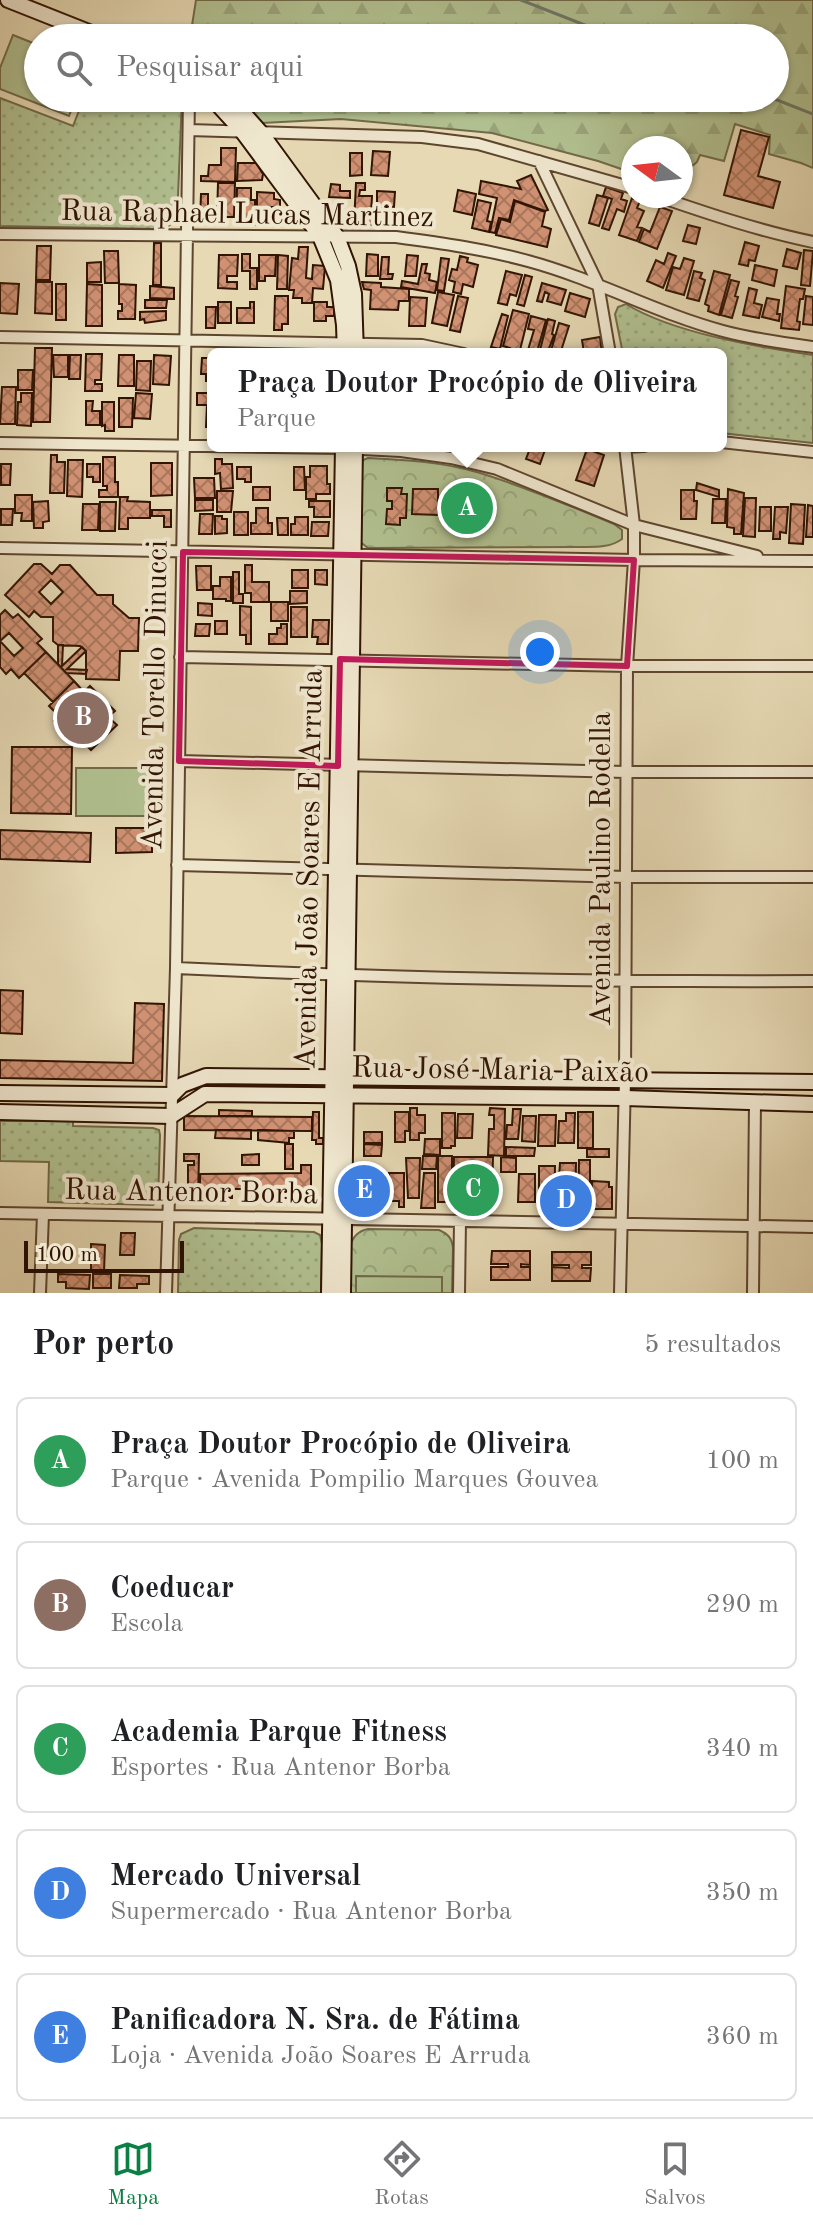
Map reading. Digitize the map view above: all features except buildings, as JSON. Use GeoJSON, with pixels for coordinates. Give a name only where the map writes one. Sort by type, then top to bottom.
{"type":"FeatureCollection","features":[{"type":"Feature","properties":{"kind":"street"},"geometry":{"type":"LineString","coordinates":[[8,0],[69,24]]}},
{"type":"Feature","properties":{"kind":"street","name":"Avenida Torello Dinucci"},"geometry":{"type":"LineString","coordinates":[[166,1293],[176,968],[189,112]]}},
{"type":"Feature","properties":{"kind":"street"},"geometry":{"type":"LineString","coordinates":[[225,112],[320,236],[338,280],[350,348]]}},
{"type":"Feature","properties":{"kind":"street"},"geometry":{"type":"LineString","coordinates":[[242,112],[337,237],[354,294],[350,348]]}},
{"type":"Feature","properties":{"kind":"street"},"geometry":{"type":"LineString","coordinates":[[189,130],[422,137],[478,144],[621,185]]}},
{"type":"Feature","properties":{"kind":"street"},"geometry":{"type":"LineString","coordinates":[[539,161],[598,284],[609,348]]}},
{"type":"Feature","properties":{"kind":"street"},"geometry":{"type":"LineString","coordinates":[[691,208],[725,220],[813,242]]}},
{"type":"Feature","properties":{"kind":"street","name":"Rua Raphael Lucas Martinez"},"geometry":{"type":"LineString","coordinates":[[0,234],[396,237],[459,245],[530,262],[598,284],[724,331],[813,347]]}},
{"type":"Feature","properties":{"kind":"street"},"geometry":{"type":"LineString","coordinates":[[0,337],[186,340],[332,348]]}},
{"type":"Feature","properties":{"kind":"street"},"geometry":{"type":"LineString","coordinates":[[368,348],[422,345],[436,348]]}},
{"type":"Feature","properties":{"kind":"street"},"geometry":{"type":"LineString","coordinates":[[0,443],[207,446]]}},
{"type":"Feature","properties":{"kind":"street"},"geometry":{"type":"LineString","coordinates":[[727,443],[813,452]]}},
{"type":"Feature","properties":{"kind":"street","name":"Avenida João Soares E Arruda"},"geometry":{"type":"LineString","coordinates":[[343,1293],[337,1220],[349,452]]}},
{"type":"Feature","properties":{"kind":"street"},"geometry":{"type":"LineString","coordinates":[[397,452],[497,469],[634,525],[776,560]]}},
{"type":"Feature","properties":{"kind":"street","name":"Avenida Paulino Rodella"},"geometry":{"type":"LineString","coordinates":[[620,1293],[625,1098],[627,666],[634,560],[634,525],[626,452]]}},
{"type":"Feature","properties":{"kind":"street"},"geometry":{"type":"LineString","coordinates":[[0,548],[813,561]]}},
{"type":"Feature","properties":{"kind":"street"},"geometry":{"type":"LineString","coordinates":[[180,657],[627,666],[813,666]]}},
{"type":"Feature","properties":{"kind":"street"},"geometry":{"type":"LineString","coordinates":[[179,761],[625,772],[813,772]]}},
{"type":"Feature","properties":{"kind":"street"},"geometry":{"type":"LineString","coordinates":[[177,865],[626,877],[813,877]]}},
{"type":"Feature","properties":{"kind":"street"},"geometry":{"type":"LineString","coordinates":[[176,968],[342,976],[813,981]]}},
{"type":"Feature","properties":{"kind":"street","name":"Rua José Maria Paixão"},"geometry":{"type":"LineString","coordinates":[[0,1093],[172,1095],[182,1085],[206,1076],[813,1082]]}},
{"type":"Feature","properties":{"kind":"street","name":"Rua José Maria Paixão"},"geometry":{"type":"LineString","coordinates":[[171,1116],[205,1094],[625,1098],[813,1104]]}},
{"type":"Feature","properties":{"kind":"street"},"geometry":{"type":"LineString","coordinates":[[753,1293],[755,1102]]}},
{"type":"Feature","properties":{"kind":"street"},"geometry":{"type":"LineString","coordinates":[[0,1112],[171,1116]]}},
{"type":"Feature","properties":{"kind":"street","name":"Rua Antenor Borba"},"geometry":{"type":"LineString","coordinates":[[0,1213],[813,1227]]}},
{"type":"Feature","properties":{"kind":"street"},"geometry":{"type":"LineString","coordinates":[[40,1293],[43,1214]]}},
{"type":"Feature","properties":{"kind":"street","name":"Avenida João Soares E Arruda"},"geometry":{"type":"LineString","coordinates":[[329,1293],[337,1220]]}},
{"type":"Feature","properties":{"kind":"street"},"geometry":{"type":"LineString","coordinates":[[459,1293],[460,1221]]}},
{"type":"Feature","properties":{"kind":"highlighted area"},"geometry":{"type":"Polygon","coordinates":[[[183,552],[634,560],[627,666],[340,659],[338,766],[179,761],[183,552]]]}},
{"type":"Feature","properties":{"kind":"green space"},"geometry":{"type":"Polygon","coordinates":[[[196,0],[813,0],[813,168],[769,154],[770,135],[735,124],[724,161],[700,155],[693,165],[693,136],[621,136],[621,169],[492,133],[341,119],[262,123],[253,112],[789,112],[789,24],[192,24],[196,0]]]}},
{"type":"Feature","properties":{"kind":"green space"},"geometry":{"type":"Polygon","coordinates":[[[13,35],[24,39],[24,98],[0,89],[0,68],[13,35]]]}},
{"type":"Feature","properties":{"kind":"green space"},"geometry":{"type":"Polygon","coordinates":[[[0,98],[24,107],[24,112],[36,112],[73,126],[78,112],[181,112],[177,221],[156,229],[0,226],[0,98]]]}},
{"type":"Feature","properties":{"kind":"green space"},"geometry":{"type":"Polygon","coordinates":[[[626,304],[691,331],[813,355],[813,443],[727,434],[727,348],[622,348],[615,314],[618,307],[626,304]]]}},
{"type":"Feature","properties":{"kind":"green space"},"geometry":{"type":"Polygon","coordinates":[[[368,458],[439,464],[480,473],[614,524],[622,530],[622,539],[596,547],[368,548],[359,541],[360,466],[368,458]]]}},
{"type":"Feature","properties":{"kind":"green space"},"geometry":{"type":"Polygon","coordinates":[[[76,768],[159,768],[158,816],[76,816],[76,768]]]}},
{"type":"Feature","properties":{"kind":"green space"},"geometry":{"type":"Polygon","coordinates":[[[0,1121],[73,1121],[73,1126],[159,1130],[158,1201],[153,1205],[48,1202],[49,1162],[0,1161],[0,1121]]]}},
{"type":"Feature","properties":{"kind":"green space"},"geometry":{"type":"Polygon","coordinates":[[[194,1228],[314,1232],[320,1235],[321,1293],[178,1293],[179,1240],[181,1234],[194,1228]]]}},
{"type":"Feature","properties":{"kind":"green space"},"geometry":{"type":"Polygon","coordinates":[[[368,1229],[439,1230],[447,1235],[453,1248],[452,1293],[349,1293],[350,1246],[359,1232],[368,1229]]]}},
{"type":"Feature","properties":{"kind":"green space"},"geometry":{"type":"Polygon","coordinates":[[[356,1276],[442,1277],[442,1293],[356,1293],[356,1276]]]}},
{"type":"Feature","properties":{"kind":"waterway"},"geometry":{"type":"LineString","coordinates":[[521,0],[582,24]]}},
{"type":"Feature","properties":{"kind":"waterway"},"geometry":{"type":"LineString","coordinates":[[789,105],[813,114]]}},
{"type":"Feature","properties":{"kind":"place","name":"Praça Doutor Procópio de Oliveira"},"geometry":{"type":"Point","coordinates":[467,508]}},
{"type":"Feature","properties":{"kind":"place","name":"Coeducar"},"geometry":{"type":"Point","coordinates":[83,718]}},
{"type":"Feature","properties":{"kind":"place","name":"Academia Parque Fitness"},"geometry":{"type":"Point","coordinates":[473,1190]}},
{"type":"Feature","properties":{"kind":"place","name":"Panificadora N. Sra. de Fátima"},"geometry":{"type":"Point","coordinates":[364,1191]}},
{"type":"Feature","properties":{"kind":"place","name":"Mercado Universal"},"geometry":{"type":"Point","coordinates":[566,1201]}}]}
